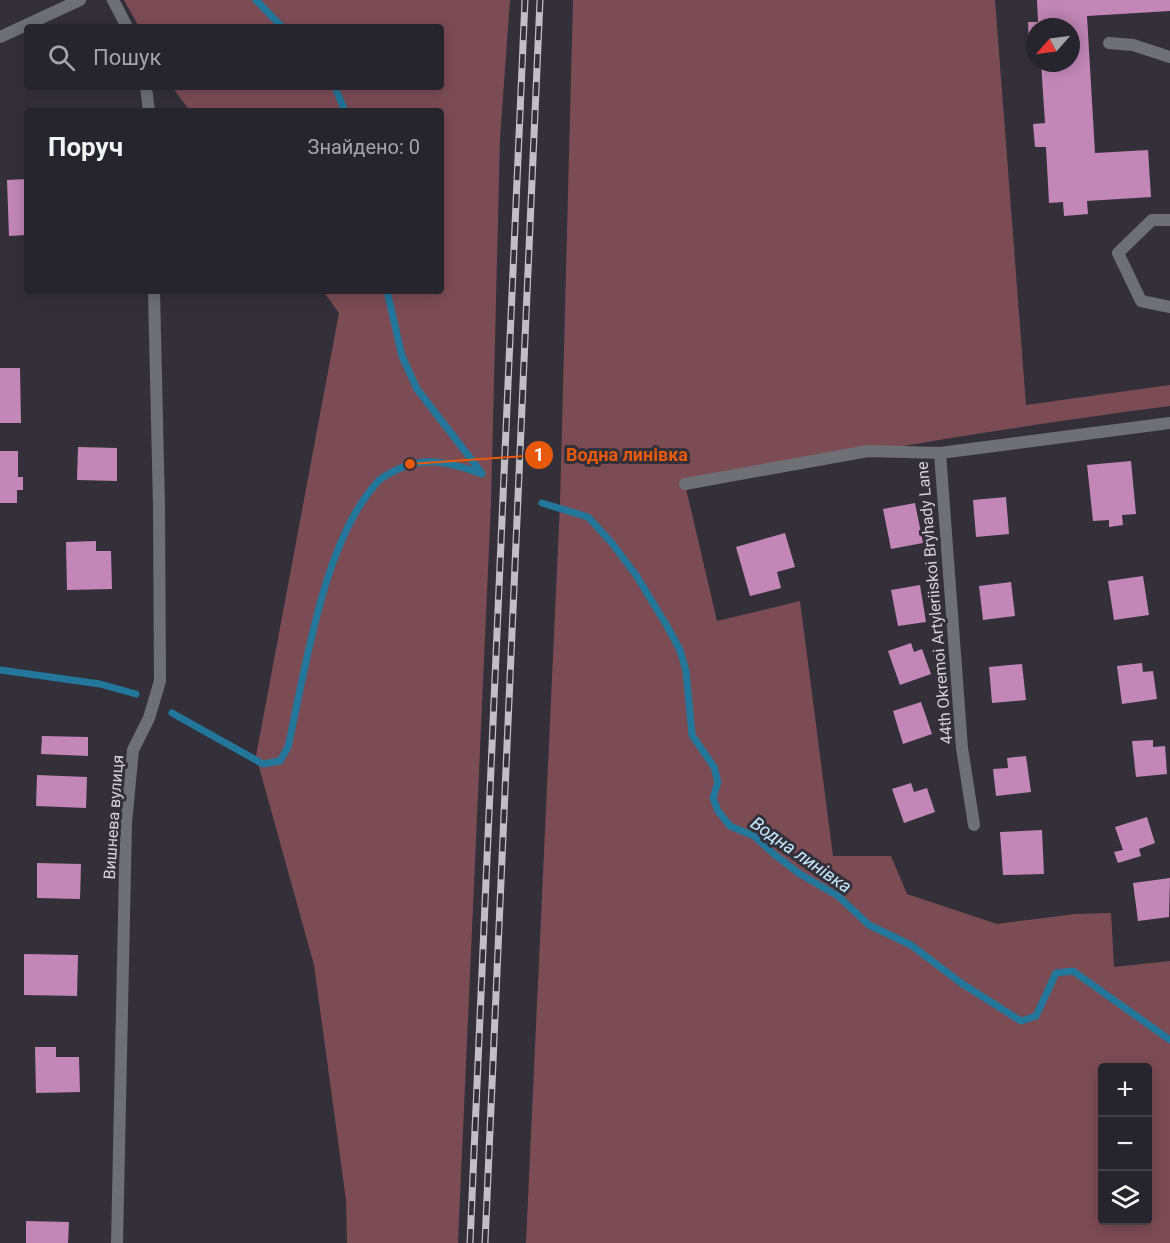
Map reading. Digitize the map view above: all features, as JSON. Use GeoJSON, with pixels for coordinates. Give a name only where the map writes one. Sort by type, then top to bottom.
{"type":"FeatureCollection","features":[{"type":"Feature","properties":{"kind":"street"},"geometry":{"type":"LineString","coordinates":[[28,24],[80,0]]}},
{"type":"Feature","properties":{"kind":"street"},"geometry":{"type":"LineString","coordinates":[[114,3],[125,24]]}},
{"type":"Feature","properties":{"kind":"street"},"geometry":{"type":"LineString","coordinates":[[0,37],[24,26]]}},
{"type":"Feature","properties":{"kind":"street"},"geometry":{"type":"LineString","coordinates":[[1108,44],[1133,45],[1170,57]]}},
{"type":"Feature","properties":{"kind":"street"},"geometry":{"type":"LineString","coordinates":[[147,90],[149,108]]}},
{"type":"Feature","properties":{"kind":"street"},"geometry":{"type":"LineString","coordinates":[[1170,220],[1152,220],[1118,253],[1141,301],[1170,307]]}},
{"type":"Feature","properties":{"kind":"street","name":"Вишнева вулиця"},"geometry":{"type":"LineString","coordinates":[[117,1243],[126,823],[133,750],[149,718],[160,681],[154,294]]}},
{"type":"Feature","properties":{"kind":"street"},"geometry":{"type":"LineString","coordinates":[[940,453],[1170,423]]}},
{"type":"Feature","properties":{"kind":"street","name":"44th Okremoi Artyleriiskoi Bryhady Lane"},"geometry":{"type":"LineString","coordinates":[[685,484],[868,451],[940,453],[962,748],[974,825]]}},
{"type":"Feature","properties":{"kind":"shaded area"},"geometry":{"type":"Polygon","coordinates":[[[124,0],[510,0],[500,138],[491,503],[458,1243],[347,1243],[346,1200],[314,965],[256,756],[339,313],[325,294],[444,294],[444,108],[188,108],[174,90],[444,90],[444,24],[137,24],[124,0]]]}},
{"type":"Feature","properties":{"kind":"shaded area"},"geometry":{"type":"Polygon","coordinates":[[[573,0],[995,0],[1026,405],[1170,385],[1170,406],[988,432],[685,484],[717,621],[800,601],[833,856],[891,856],[907,894],[997,924],[1075,914],[1111,913],[1114,967],[1170,961],[1170,1243],[526,1243],[560,505],[573,0]]]}},
{"type":"Feature","properties":{"kind":"building"},"geometry":{"type":"Polygon","coordinates":[[[1037,0],[1170,0],[1170,11],[1087,16],[1095,153],[1148,150],[1151,197],[1087,201],[1088,214],[1064,216],[1063,202],[1049,203],[1046,147],[1035,147],[1033,124],[1045,123],[1042,72],[1080,72],[1080,18],[1038,18],[1037,0]]]}},
{"type":"Feature","properties":{"kind":"building"},"geometry":{"type":"Polygon","coordinates":[[[24,179],[24,235],[9,236],[7,180],[24,179]]]}},
{"type":"Feature","properties":{"kind":"building"},"geometry":{"type":"Polygon","coordinates":[[[0,368],[20,368],[21,423],[0,423],[0,368]]]}},
{"type":"Feature","properties":{"kind":"building"},"geometry":{"type":"Polygon","coordinates":[[[78,447],[117,448],[117,481],[77,480],[78,447]]]}},
{"type":"Feature","properties":{"kind":"building"},"geometry":{"type":"Polygon","coordinates":[[[0,451],[18,451],[18,477],[23,477],[23,490],[17,490],[17,503],[0,503],[0,451]]]}},
{"type":"Feature","properties":{"kind":"building"},"geometry":{"type":"Polygon","coordinates":[[[1131,461],[1136,514],[1122,515],[1123,525],[1109,527],[1109,520],[1093,521],[1087,465],[1131,461]]]}},
{"type":"Feature","properties":{"kind":"building"},"geometry":{"type":"Polygon","coordinates":[[[1006,497],[1009,534],[976,537],[973,500],[1006,497]]]}},
{"type":"Feature","properties":{"kind":"building"},"geometry":{"type":"Polygon","coordinates":[[[915,503],[923,543],[891,549],[883,509],[915,503]]]}},
{"type":"Feature","properties":{"kind":"building"},"geometry":{"type":"Polygon","coordinates":[[[785,533],[795,567],[777,572],[781,588],[750,596],[736,547],[785,533]]]}},
{"type":"Feature","properties":{"kind":"building"},"geometry":{"type":"Polygon","coordinates":[[[96,541],[96,551],[111,551],[112,589],[67,590],[66,542],[96,541]]]}},
{"type":"Feature","properties":{"kind":"building"},"geometry":{"type":"Polygon","coordinates":[[[1143,576],[1149,615],[1114,620],[1108,581],[1143,576]]]}},
{"type":"Feature","properties":{"kind":"building"},"geometry":{"type":"Polygon","coordinates":[[[1011,582],[1015,616],[983,620],[979,586],[1011,582]]]}},
{"type":"Feature","properties":{"kind":"building"},"geometry":{"type":"Polygon","coordinates":[[[920,585],[926,622],[898,626],[891,590],[920,585]]]}},
{"type":"Feature","properties":{"kind":"building"},"geometry":{"type":"Polygon","coordinates":[[[911,643],[914,652],[922,649],[931,674],[900,685],[888,651],[911,643]]]}},
{"type":"Feature","properties":{"kind":"building"},"geometry":{"type":"Polygon","coordinates":[[[1142,663],[1143,672],[1153,671],[1157,699],[1122,704],[1117,666],[1142,663]]]}},
{"type":"Feature","properties":{"kind":"building"},"geometry":{"type":"Polygon","coordinates":[[[1022,664],[1026,700],[992,703],[989,667],[1022,664]]]}},
{"type":"Feature","properties":{"kind":"building"},"geometry":{"type":"Polygon","coordinates":[[[921,702],[932,734],[903,744],[893,711],[921,702]]]}},
{"type":"Feature","properties":{"kind":"building"},"geometry":{"type":"Polygon","coordinates":[[[42,736],[88,737],[88,756],[41,754],[42,736]]]}},
{"type":"Feature","properties":{"kind":"building"},"geometry":{"type":"Polygon","coordinates":[[[1153,740],[1153,747],[1165,746],[1167,774],[1136,777],[1132,741],[1153,740]]]}},
{"type":"Feature","properties":{"kind":"building"},"geometry":{"type":"Polygon","coordinates":[[[1026,756],[1031,792],[996,796],[993,769],[1008,768],[1007,758],[1026,756]]]}},
{"type":"Feature","properties":{"kind":"building"},"geometry":{"type":"Polygon","coordinates":[[[37,775],[87,777],[86,808],[36,806],[37,775]]]}},
{"type":"Feature","properties":{"kind":"building"},"geometry":{"type":"Polygon","coordinates":[[[911,783],[914,792],[927,788],[935,812],[904,823],[892,789],[911,783]]]}},
{"type":"Feature","properties":{"kind":"building"},"geometry":{"type":"Polygon","coordinates":[[[1147,817],[1155,843],[1139,849],[1141,856],[1118,863],[1114,852],[1123,850],[1115,827],[1147,817]]]}},
{"type":"Feature","properties":{"kind":"building"},"geometry":{"type":"Polygon","coordinates":[[[1042,830],[1044,874],[1003,875],[1000,832],[1042,830]]]}},
{"type":"Feature","properties":{"kind":"building"},"geometry":{"type":"Polygon","coordinates":[[[37,863],[81,864],[80,899],[37,898],[37,863]]]}},
{"type":"Feature","properties":{"kind":"building"},"geometry":{"type":"Polygon","coordinates":[[[1170,878],[1169,917],[1138,921],[1133,883],[1170,878]]]}},
{"type":"Feature","properties":{"kind":"building"},"geometry":{"type":"Polygon","coordinates":[[[24,954],[78,955],[77,996],[24,995],[24,954]]]}},
{"type":"Feature","properties":{"kind":"building"},"geometry":{"type":"Polygon","coordinates":[[[35,1047],[56,1047],[56,1057],[79,1057],[80,1092],[36,1093],[35,1047]]]}},
{"type":"Feature","properties":{"kind":"building"},"geometry":{"type":"Polygon","coordinates":[[[26,1221],[69,1222],[68,1243],[26,1243],[26,1221]]]}},
{"type":"Feature","properties":{"kind":"waterway","name":"Водна линівка"},"geometry":{"type":"LineString","coordinates":[[256,0],[279,24]]}},
{"type":"Feature","properties":{"kind":"waterway","name":"Водна линівка"},"geometry":{"type":"LineString","coordinates":[[336,90],[344,108]]}},
{"type":"Feature","properties":{"kind":"waterway","name":"Водна линівка"},"geometry":{"type":"LineString","coordinates":[[388,294],[402,356],[417,389],[481,472]]}},
{"type":"Feature","properties":{"kind":"waterway","name":"Водна линівка"},"geometry":{"type":"LineString","coordinates":[[172,713],[263,764],[280,761],[288,747],[317,613],[327,579],[353,516],[370,491],[380,479],[395,470],[420,462],[456,465],[482,474]]}},
{"type":"Feature","properties":{"kind":"waterway","name":"Водна линівка"},"geometry":{"type":"LineString","coordinates":[[542,503],[588,517],[636,575],[667,626],[680,650],[686,671],[692,735],[714,767],[718,782],[713,798],[718,811],[730,826],[754,836],[800,874],[838,896],[869,925],[911,945],[961,983],[1021,1021],[1036,1016],[1056,973],[1073,971],[1170,1040]]}},
{"type":"Feature","properties":{"kind":"waterway"},"geometry":{"type":"LineString","coordinates":[[0,670],[100,684],[136,694]]}},
{"type":"Feature","properties":{"kind":"railway"},"geometry":{"type":"LineString","coordinates":[[470,1243],[525,0]]}},
{"type":"Feature","properties":{"kind":"railway"},"geometry":{"type":"LineString","coordinates":[[485,1243],[540,0]]}},
{"type":"Feature","properties":{"kind":"place","name":"Водна линівка"},"geometry":{"type":"Point","coordinates":[410,464]}}]}
